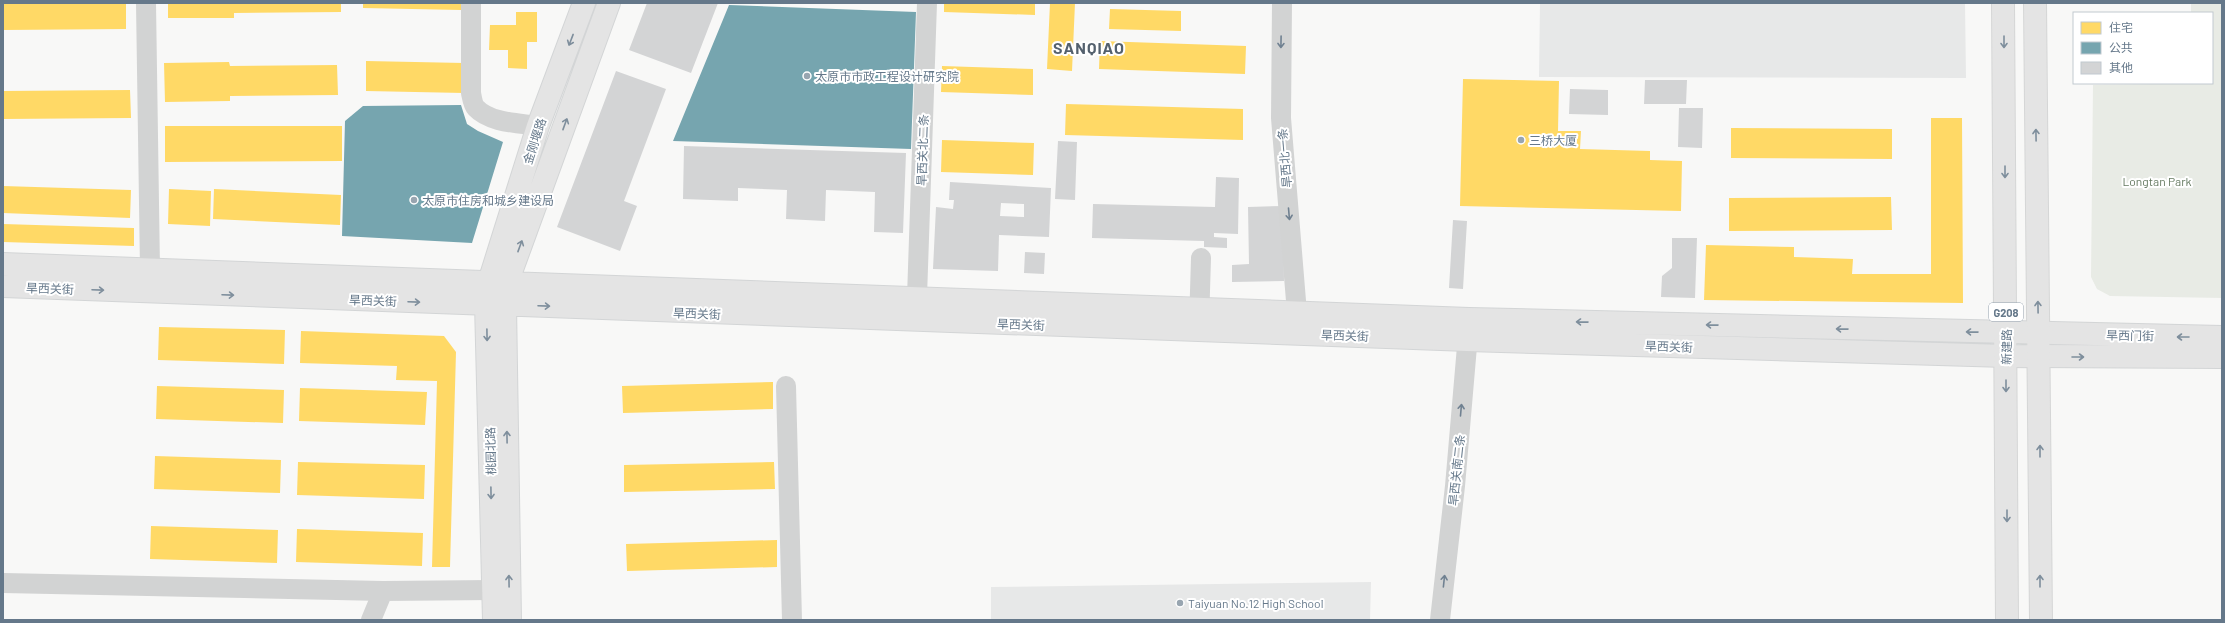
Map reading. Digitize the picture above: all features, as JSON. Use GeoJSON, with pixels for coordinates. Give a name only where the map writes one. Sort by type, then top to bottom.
{"type":"FeatureCollection","features":[{"type":"Feature","properties":{"kind":"main road","name":"金刚堰路"},"geometry":{"type":"LineString","coordinates":[[498,283],[538,126],[584,3]]}},
{"type":"Feature","properties":{"kind":"main road"},"geometry":{"type":"LineString","coordinates":[[498,283],[609,3]]}},
{"type":"Feature","properties":{"kind":"main road","name":"新建路"},"geometry":{"type":"LineString","coordinates":[[2003,3],[2007,333],[2007,620]]}},
{"type":"Feature","properties":{"kind":"main road","name":"G208"},"geometry":{"type":"LineString","coordinates":[[2035,3],[2039,333],[2040,620]]}},
{"type":"Feature","properties":{"kind":"main road","name":"旱西关街"},"geometry":{"type":"LineString","coordinates":[[3,264],[917,297],[1297,313],[1468,330],[2006,356],[2039,356]]}},
{"type":"Feature","properties":{"kind":"main road","name":"桃园北路"},"geometry":{"type":"LineString","coordinates":[[494,620],[495,304],[498,283]]}},
{"type":"Feature","properties":{"kind":"main road","name":"旱西关街"},"geometry":{"type":"LineString","coordinates":[[3,286],[1198,330],[2039,333]]}},
{"type":"Feature","properties":{"kind":"main road"},"geometry":{"type":"LineString","coordinates":[[495,304],[510,620]]}},
{"type":"Feature","properties":{"kind":"main road","name":"旱西门街"},"geometry":{"type":"LineString","coordinates":[[2039,333],[2222,337]]}},
{"type":"Feature","properties":{"kind":"main road","name":"旱西门街"},"geometry":{"type":"LineString","coordinates":[[2039,356],[2222,357]]}},
{"type":"Feature","properties":{"kind":"street"},"geometry":{"type":"LineString","coordinates":[[146,3],[150,269]]}},
{"type":"Feature","properties":{"kind":"street"},"geometry":{"type":"LineString","coordinates":[[471,3],[471,93],[475,107],[485,115],[496,119],[538,126]]}},
{"type":"Feature","properties":{"kind":"street","name":"旱西关北二条"},"geometry":{"type":"LineString","coordinates":[[917,297],[927,3]]}},
{"type":"Feature","properties":{"kind":"street","name":"旱西北一条"},"geometry":{"type":"LineString","coordinates":[[1282,3],[1281,118],[1297,313]]}},
{"type":"Feature","properties":{"kind":"street"},"geometry":{"type":"LineString","coordinates":[[1198,330],[1201,258]]}},
{"type":"Feature","properties":{"kind":"street","name":"旱西关南二条"},"geometry":{"type":"LineString","coordinates":[[1440,620],[1468,330]]}},
{"type":"Feature","properties":{"kind":"street"},"geometry":{"type":"LineString","coordinates":[[786,386],[792,620]]}},
{"type":"Feature","properties":{"kind":"street"},"geometry":{"type":"LineString","coordinates":[[3,583],[383,590],[493,590]]}},
{"type":"Feature","properties":{"kind":"street"},"geometry":{"type":"LineString","coordinates":[[370,620],[383,590]]}},
{"type":"Feature","properties":{"kind":"shaded area"},"geometry":{"type":"Polygon","coordinates":[[[1540,3],[1965,3],[1966,78],[1539,77],[1540,3]]]}},
{"type":"Feature","properties":{"kind":"shaded area","name":"Taiyuan No.12 High School"},"geometry":{"type":"Polygon","coordinates":[[[1371,582],[1370,620],[991,620],[991,587],[1371,582]]]}},
{"type":"Feature","properties":{"kind":"green space","name":"Longtan Park"},"geometry":{"type":"Polygon","coordinates":[[[2191,3],[2222,3],[2222,298],[2110,296],[2097,289],[2091,277],[2093,85],[2213,84],[2213,12],[2191,12],[2191,3]]]}},
{"type":"Feature","properties":{"kind":"building: 住宅"},"geometry":{"type":"Polygon","coordinates":[[[3,3],[126,3],[126,29],[3,30],[3,3]]]}},
{"type":"Feature","properties":{"kind":"building: 住宅"},"geometry":{"type":"Polygon","coordinates":[[[168,3],[341,3],[341,12],[234,13],[234,18],[168,18],[168,3]]]}},
{"type":"Feature","properties":{"kind":"building: 住宅"},"geometry":{"type":"Polygon","coordinates":[[[363,3],[461,3],[461,10],[363,8],[363,3]]]}},
{"type":"Feature","properties":{"kind":"building: 住宅"},"geometry":{"type":"Polygon","coordinates":[[[944,3],[1035,3],[1035,15],[944,12],[944,3]]]}},
{"type":"Feature","properties":{"kind":"building: 住宅"},"geometry":{"type":"Polygon","coordinates":[[[1050,3],[1075,3],[1072,71],[1047,69],[1050,3]]]}},
{"type":"Feature","properties":{"kind":"building: 住宅"},"geometry":{"type":"Polygon","coordinates":[[[1110,9],[1181,11],[1181,31],[1109,29],[1110,9]]]}},
{"type":"Feature","properties":{"kind":"building: 住宅"},"geometry":{"type":"Polygon","coordinates":[[[516,12],[537,12],[537,42],[527,42],[527,69],[508,68],[508,50],[489,50],[490,25],[516,25],[516,12]]]}},
{"type":"Feature","properties":{"kind":"building: 住宅"},"geometry":{"type":"Polygon","coordinates":[[[1100,41],[1246,46],[1245,74],[1099,69],[1100,41]]]}},
{"type":"Feature","properties":{"kind":"building: 住宅"},"geometry":{"type":"Polygon","coordinates":[[[366,61],[464,63],[464,93],[366,91],[366,61]]]}},
{"type":"Feature","properties":{"kind":"building: 住宅"},"geometry":{"type":"Polygon","coordinates":[[[229,62],[230,66],[337,65],[338,95],[230,96],[230,101],[165,102],[164,63],[229,62]]]}},
{"type":"Feature","properties":{"kind":"building: 住宅"},"geometry":{"type":"Polygon","coordinates":[[[942,66],[1033,69],[1033,95],[941,92],[942,66]]]}},
{"type":"Feature","properties":{"kind":"building: 住宅","name":"三桥大厦"},"geometry":{"type":"Polygon","coordinates":[[[1463,79],[1559,81],[1558,131],[1581,131],[1580,149],[1650,151],[1650,160],[1682,161],[1681,211],[1460,206],[1463,79]]]}},
{"type":"Feature","properties":{"kind":"building: 住宅"},"geometry":{"type":"Polygon","coordinates":[[[130,90],[131,118],[3,119],[3,91],[130,90]]]}},
{"type":"Feature","properties":{"kind":"building: 住宅"},"geometry":{"type":"Polygon","coordinates":[[[1066,104],[1243,109],[1243,140],[1065,135],[1066,104]]]}},
{"type":"Feature","properties":{"kind":"building: 住宅"},"geometry":{"type":"Polygon","coordinates":[[[1931,118],[1962,118],[1963,303],[1704,300],[1706,245],[1794,247],[1794,257],[1853,259],[1852,274],[1931,274],[1931,118]]]}},
{"type":"Feature","properties":{"kind":"building: 住宅"},"geometry":{"type":"Polygon","coordinates":[[[165,126],[342,126],[342,161],[165,162],[165,126]]]}},
{"type":"Feature","properties":{"kind":"building: 住宅"},"geometry":{"type":"Polygon","coordinates":[[[1731,128],[1892,129],[1892,159],[1731,158],[1731,128]]]}},
{"type":"Feature","properties":{"kind":"building: 住宅"},"geometry":{"type":"Polygon","coordinates":[[[942,140],[1034,143],[1033,175],[941,172],[942,140]]]}},
{"type":"Feature","properties":{"kind":"building: 住宅"},"geometry":{"type":"Polygon","coordinates":[[[3,186],[131,190],[130,218],[3,213],[3,186]]]}},
{"type":"Feature","properties":{"kind":"building: 住宅"},"geometry":{"type":"Polygon","coordinates":[[[169,189],[211,191],[210,226],[168,224],[169,189]]]}},
{"type":"Feature","properties":{"kind":"building: 住宅"},"geometry":{"type":"Polygon","coordinates":[[[214,189],[341,195],[340,225],[213,219],[214,189]]]}},
{"type":"Feature","properties":{"kind":"building: 住宅"},"geometry":{"type":"Polygon","coordinates":[[[1891,197],[1892,230],[1729,231],[1729,198],[1891,197]]]}},
{"type":"Feature","properties":{"kind":"building: 住宅"},"geometry":{"type":"Polygon","coordinates":[[[3,224],[134,228],[134,246],[3,242],[3,224]]]}},
{"type":"Feature","properties":{"kind":"building: 住宅"},"geometry":{"type":"Polygon","coordinates":[[[159,327],[285,330],[284,364],[158,360],[159,327]]]}},
{"type":"Feature","properties":{"kind":"building: 住宅"},"geometry":{"type":"Polygon","coordinates":[[[301,331],[444,336],[456,352],[450,567],[432,567],[437,381],[396,380],[397,366],[300,363],[301,331]]]}},
{"type":"Feature","properties":{"kind":"building: 住宅"},"geometry":{"type":"Polygon","coordinates":[[[773,382],[773,409],[623,413],[622,386],[773,382]]]}},
{"type":"Feature","properties":{"kind":"building: 住宅"},"geometry":{"type":"Polygon","coordinates":[[[157,386],[284,390],[283,423],[156,419],[157,386]]]}},
{"type":"Feature","properties":{"kind":"building: 住宅"},"geometry":{"type":"Polygon","coordinates":[[[300,388],[427,392],[425,425],[299,421],[300,388]]]}},
{"type":"Feature","properties":{"kind":"building: 住宅"},"geometry":{"type":"Polygon","coordinates":[[[155,456],[281,460],[280,493],[154,489],[155,456]]]}},
{"type":"Feature","properties":{"kind":"building: 住宅"},"geometry":{"type":"Polygon","coordinates":[[[298,462],[425,465],[424,499],[297,495],[298,462]]]}},
{"type":"Feature","properties":{"kind":"building: 住宅"},"geometry":{"type":"Polygon","coordinates":[[[774,462],[775,489],[624,492],[624,465],[774,462]]]}},
{"type":"Feature","properties":{"kind":"building: 住宅"},"geometry":{"type":"Polygon","coordinates":[[[151,526],[278,530],[277,563],[150,559],[151,526]]]}},
{"type":"Feature","properties":{"kind":"building: 住宅"},"geometry":{"type":"Polygon","coordinates":[[[297,529],[423,533],[422,566],[296,562],[297,529]]]}},
{"type":"Feature","properties":{"kind":"building: 住宅"},"geometry":{"type":"Polygon","coordinates":[[[777,540],[777,567],[627,571],[626,544],[777,540]]]}},
{"type":"Feature","properties":{"kind":"building: 公共","name":"太原市市政工程设计研究院"},"geometry":{"type":"Polygon","coordinates":[[[729,5],[916,12],[911,149],[673,141],[729,5]]]}},
{"type":"Feature","properties":{"kind":"building: 公共","name":"太原市住房和城乡建设局"},"geometry":{"type":"Polygon","coordinates":[[[461,105],[467,124],[478,131],[503,142],[472,243],[342,236],[345,121],[363,106],[461,105]]]}},
{"type":"Feature","properties":{"kind":"building: 其他"},"geometry":{"type":"Polygon","coordinates":[[[647,3],[718,3],[691,73],[629,50],[647,3]]]}},
{"type":"Feature","properties":{"kind":"building: 其他"},"geometry":{"type":"Polygon","coordinates":[[[616,71],[666,89],[624,201],[637,206],[620,251],[557,227],[616,71]]]}},
{"type":"Feature","properties":{"kind":"building: 其他"},"geometry":{"type":"Polygon","coordinates":[[[1645,80],[1687,80],[1686,104],[1644,104],[1645,80]]]}},
{"type":"Feature","properties":{"kind":"building: 其他"},"geometry":{"type":"Polygon","coordinates":[[[1570,89],[1608,90],[1608,115],[1569,114],[1570,89]]]}},
{"type":"Feature","properties":{"kind":"building: 其他"},"geometry":{"type":"Polygon","coordinates":[[[1679,108],[1703,108],[1702,148],[1678,147],[1679,108]]]}},
{"type":"Feature","properties":{"kind":"building: 其他"},"geometry":{"type":"Polygon","coordinates":[[[1058,141],[1077,142],[1075,200],[1055,199],[1058,141]]]}},
{"type":"Feature","properties":{"kind":"building: 其他"},"geometry":{"type":"Polygon","coordinates":[[[684,146],[906,153],[903,233],[874,232],[875,192],[826,190],[825,221],[786,219],[787,190],[738,188],[738,201],[683,199],[684,146]]]}},
{"type":"Feature","properties":{"kind":"building: 其他"},"geometry":{"type":"Polygon","coordinates":[[[1216,177],[1239,178],[1238,234],[1214,233],[1214,237],[1227,238],[1227,248],[1204,247],[1204,241],[1092,238],[1093,204],[1215,207],[1216,177]]]}},
{"type":"Feature","properties":{"kind":"building: 其他"},"geometry":{"type":"Polygon","coordinates":[[[950,182],[1051,188],[1049,237],[999,235],[998,271],[933,269],[936,207],[953,209],[954,200],[949,200],[950,182]],[[1001,203],[1000,216],[1024,217],[1024,204],[1001,203]]]}},
{"type":"Feature","properties":{"kind":"building: 其他"},"geometry":{"type":"Polygon","coordinates":[[[1283,206],[1284,281],[1232,282],[1232,265],[1249,264],[1248,207],[1283,206]]]}},
{"type":"Feature","properties":{"kind":"building: 其他"},"geometry":{"type":"Polygon","coordinates":[[[1453,220],[1467,221],[1463,289],[1449,288],[1453,220]]]}},
{"type":"Feature","properties":{"kind":"building: 其他"},"geometry":{"type":"Polygon","coordinates":[[[1672,238],[1697,238],[1695,298],[1661,297],[1662,276],[1672,268],[1672,238]]]}},
{"type":"Feature","properties":{"kind":"building: 其他"},"geometry":{"type":"Polygon","coordinates":[[[1025,252],[1045,253],[1044,274],[1024,273],[1025,252]]]}},
{"type":"Feature","properties":{"kind":"place","name":"太原市市政工程设计研究院"},"geometry":{"type":"Point","coordinates":[807,76]}},
{"type":"Feature","properties":{"kind":"place","name":"三桥大厦"},"geometry":{"type":"Point","coordinates":[1521,140]}},
{"type":"Feature","properties":{"kind":"place","name":"太原市住房和城乡建设局"},"geometry":{"type":"Point","coordinates":[414,200]}},
{"type":"Feature","properties":{"kind":"place","name":"Taiyuan No.12 High School"},"geometry":{"type":"Point","coordinates":[1180,603]}},
{"type":"Feature","properties":{"kind":"district","name":"SANQIAO"},"geometry":{"type":"Point","coordinates":[1089,47]}}]}
